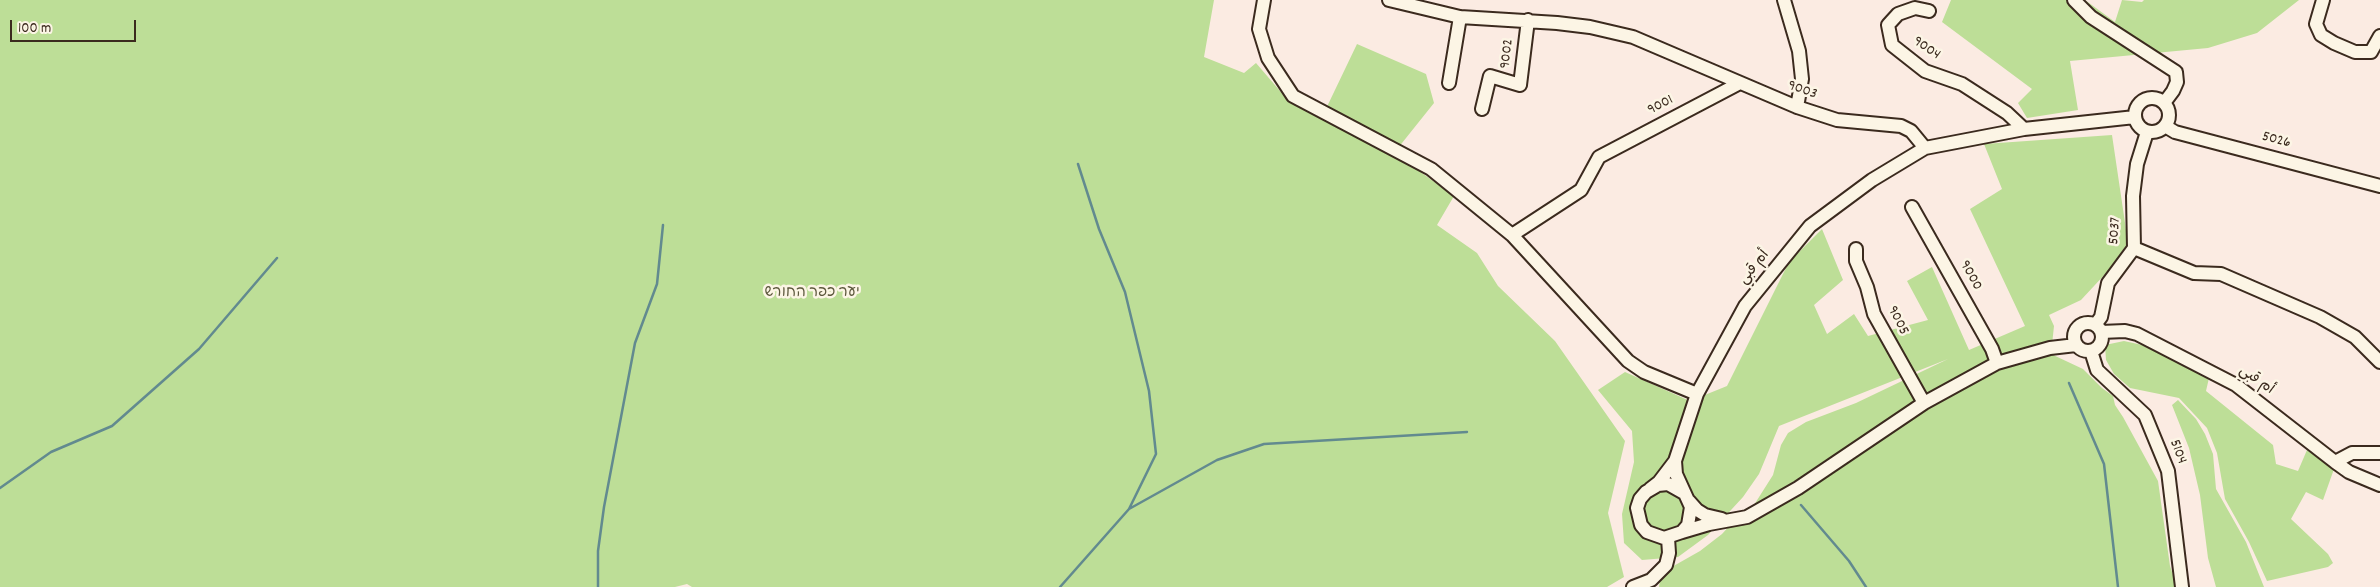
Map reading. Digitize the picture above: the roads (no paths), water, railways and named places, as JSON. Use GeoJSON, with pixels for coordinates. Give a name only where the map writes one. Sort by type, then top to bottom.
{"type":"FeatureCollection","features":[{"type":"Feature","properties":{"kind":"street"},"geometry":{"type":"LineString","coordinates":[[1264,0],[1259,28],[1268,58],[1292,96],[1431,169],[1512,235],[1628,361],[1644,372],[1697,394]]}},
{"type":"Feature","properties":{"kind":"street","name":"9003"},"geometry":{"type":"LineString","coordinates":[[1389,0],[1460,17],[1528,20],[1590,27],[1632,37],[1797,108],[1837,120],[1901,126],[1911,132],[1925,148]]}},
{"type":"Feature","properties":{"kind":"street"},"geometry":{"type":"LineString","coordinates":[[1784,0],[1799,51],[1802,79],[1797,108]]}},
{"type":"Feature","properties":{"kind":"street"},"geometry":{"type":"LineString","coordinates":[[2074,0],[2091,17],[2176,72],[2177,82],[2164,103]]}},
{"type":"Feature","properties":{"kind":"street"},"geometry":{"type":"LineString","coordinates":[[2323,0],[2316,24],[2321,35],[2355,52],[2371,52],[2380,36]]}},
{"type":"Feature","properties":{"kind":"street","name":"9004"},"geometry":{"type":"LineString","coordinates":[[1929,11],[1915,8],[1898,14],[1888,25],[1892,45],[1925,72],[1962,84],[2007,112],[2024,129]]}},
{"type":"Feature","properties":{"kind":"street"},"geometry":{"type":"LineString","coordinates":[[1449,83],[1460,17]]}},
{"type":"Feature","properties":{"kind":"street","name":"9002"},"geometry":{"type":"LineString","coordinates":[[1482,109],[1490,76],[1520,85],[1528,20]]}},
{"type":"Feature","properties":{"kind":"street","name":"9001"},"geometry":{"type":"LineString","coordinates":[[1512,235],[1581,190],[1599,157],[1738,84]]}},
{"type":"Feature","properties":{"kind":"street"},"geometry":{"type":"LineString","coordinates":[[2155,98],[2164,103],[2169,112],[2165,126],[2157,132],[2147,132],[2139,126],[2135,117],[2137,107],[2145,100],[2155,98]]}},
{"type":"Feature","properties":{"kind":"street"},"geometry":{"type":"LineString","coordinates":[[1925,148],[2024,129],[2135,117]]}},
{"type":"Feature","properties":{"kind":"street","name":"5026"},"geometry":{"type":"LineString","coordinates":[[2165,126],[2174,132],[2380,186]]}},
{"type":"Feature","properties":{"kind":"street","name":"5037"},"geometry":{"type":"LineString","coordinates":[[2098,329],[2108,283],[2134,248],[2133,196],[2136,164],[2147,132]]}},
{"type":"Feature","properties":{"kind":"street","name":"أم قبي"},"geometry":{"type":"LineString","coordinates":[[1650,489],[1659,482],[1675,461],[1697,394],[1744,306],[1810,226],[1872,180],[1925,148]]}},
{"type":"Feature","properties":{"kind":"street","name":"9000"},"geometry":{"type":"LineString","coordinates":[[1912,207],[1992,349],[1997,363]]}},
{"type":"Feature","properties":{"kind":"street","name":"9005"},"geometry":{"type":"LineString","coordinates":[[1856,248],[1856,261],[1867,286],[1874,314],[1924,403]]}},
{"type":"Feature","properties":{"kind":"street"},"geometry":{"type":"LineString","coordinates":[[2134,248],[2194,273],[2221,274],[2320,317],[2355,337],[2380,362]]}},
{"type":"Feature","properties":{"kind":"street"},"geometry":{"type":"LineString","coordinates":[[2085,323],[2098,329],[2099,346],[2092,351],[2083,350],[2076,345],[2074,337],[2079,326],[2085,323]]}},
{"type":"Feature","properties":{"kind":"street","name":"أم قبي"},"geometry":{"type":"LineString","coordinates":[[2098,329],[2138,334],[2236,384],[2349,472],[2380,485]]}},
{"type":"Feature","properties":{"kind":"street"},"geometry":{"type":"LineString","coordinates":[[1682,532],[1691,516],[1687,497],[1677,487],[1668,484],[1650,489],[1640,499],[1637,508],[1638,518],[1647,532],[1655,537],[1668,538],[1682,532],[1747,517],[1798,488],[1924,403],[1997,363],[2050,348],[2076,345]]}},
{"type":"Feature","properties":{"kind":"street","name":"5104"},"geometry":{"type":"LineString","coordinates":[[2092,351],[2096,370],[2145,415],[2168,471],[2182,587]]}},
{"type":"Feature","properties":{"kind":"street"},"geometry":{"type":"LineString","coordinates":[[2335,462],[2352,453],[2380,453]]}},
{"type":"Feature","properties":{"kind":"street"},"geometry":{"type":"LineString","coordinates":[[1675,461],[1676,474],[1687,497],[1696,510],[1716,519],[1732,520]]}},
{"type":"Feature","properties":{"kind":"street"},"geometry":{"type":"LineString","coordinates":[[1633,587],[1651,580],[1666,565],[1670,553],[1668,538]]}},
{"type":"Feature","properties":{"kind":"waterway"},"geometry":{"type":"LineString","coordinates":[[1060,587],[1129,509],[1156,454],[1149,391],[1125,292],[1099,229],[1078,164]]}},
{"type":"Feature","properties":{"kind":"waterway"},"geometry":{"type":"LineString","coordinates":[[598,587],[598,551],[604,507],[635,343],[657,284],[663,225]]}},
{"type":"Feature","properties":{"kind":"waterway"},"geometry":{"type":"LineString","coordinates":[[0,488],[51,452],[112,426],[199,349],[277,258]]}},
{"type":"Feature","properties":{"kind":"waterway"},"geometry":{"type":"LineString","coordinates":[[2069,383],[2104,464],[2118,587]]}},
{"type":"Feature","properties":{"kind":"waterway"},"geometry":{"type":"LineString","coordinates":[[1129,509],[1217,460],[1264,444],[1467,432]]}},
{"type":"Feature","properties":{"kind":"waterway"},"geometry":{"type":"LineString","coordinates":[[1801,505],[1849,561],[1866,587]]}},
{"type":"Feature","properties":{"kind":"park label","name":"יער כפר החורש"},"geometry":{"type":"Point","coordinates":[812,294]}}]}
